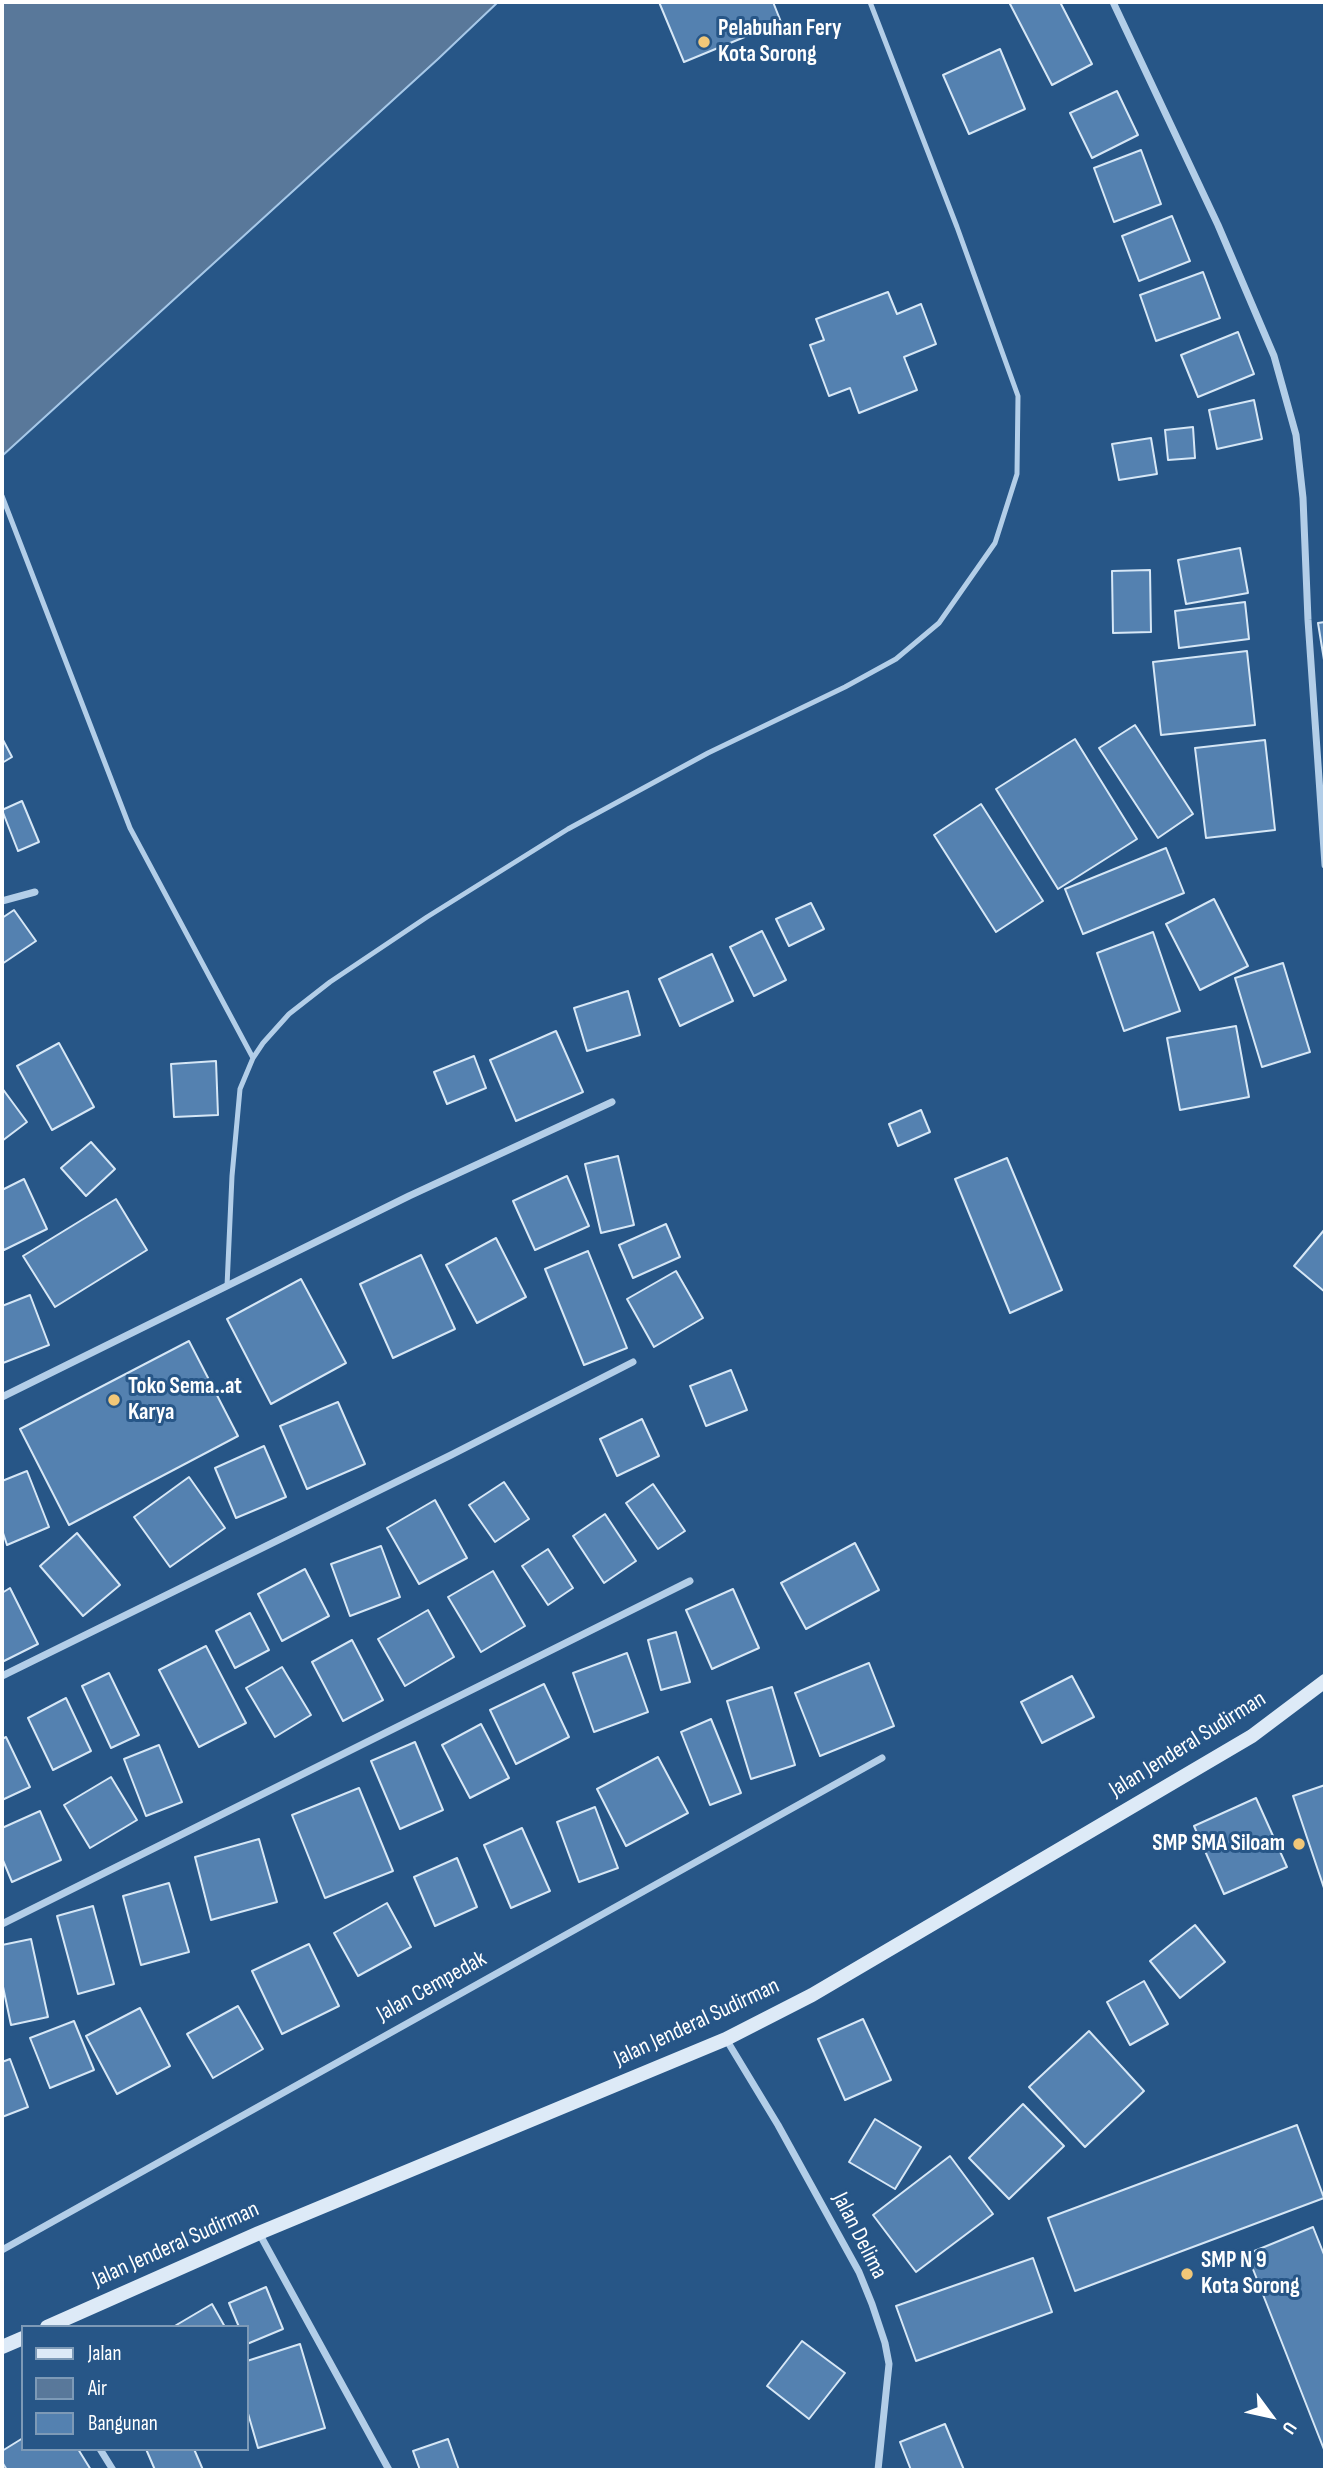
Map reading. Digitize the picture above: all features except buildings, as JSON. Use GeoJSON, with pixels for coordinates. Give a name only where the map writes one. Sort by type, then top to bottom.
{"type":"FeatureCollection","features":[{"type":"Feature","properties":{"kind":"main road","name":"Jalan Jenderal Sudirman"},"geometry":{"type":"LineString","coordinates":[[52,2325],[259,2233],[726,2039],[812,1995],[1252,1736],[1325,1681]]}},
{"type":"Feature","properties":{"kind":"main road"},"geometry":{"type":"LineString","coordinates":[[2,2347],[21,2338]]}},
{"type":"Feature","properties":{"kind":"street"},"geometry":{"type":"LineString","coordinates":[[1113,2],[1218,225],[1274,356],[1296,435],[1303,498],[1311,672],[1325,865]]}},
{"type":"Feature","properties":{"kind":"street"},"geometry":{"type":"LineString","coordinates":[[2,901],[35,891]]}},
{"type":"Feature","properties":{"kind":"street"},"geometry":{"type":"LineString","coordinates":[[2,1397],[409,1196],[612,1102]]}},
{"type":"Feature","properties":{"kind":"street"},"geometry":{"type":"LineString","coordinates":[[2,1676],[633,1363]]}},
{"type":"Feature","properties":{"kind":"street"},"geometry":{"type":"LineString","coordinates":[[2,1924],[690,1581]]}},
{"type":"Feature","properties":{"kind":"street","name":"Jalan Cempedak"},"geometry":{"type":"LineString","coordinates":[[2,2250],[882,1758]]}},
{"type":"Feature","properties":{"kind":"street","name":"Jalan Delima"},"geometry":{"type":"LineString","coordinates":[[726,2039],[852,2260],[872,2304],[889,2364],[878,2470]]}},
{"type":"Feature","properties":{"kind":"street"},"geometry":{"type":"LineString","coordinates":[[259,2233],[389,2470]]}},
{"type":"Feature","properties":{"kind":"street"},"geometry":{"type":"LineString","coordinates":[[101,2451],[113,2470]]}},
{"type":"Feature","properties":{"kind":"lane"},"geometry":{"type":"LineString","coordinates":[[227,1286],[238,1104],[242,1082],[263,1043],[289,1014],[330,982],[427,917],[568,829],[708,752],[845,687],[896,659],[939,623],[995,543],[1017,474],[1018,396],[957,227],[870,2]]}},
{"type":"Feature","properties":{"kind":"lane"},"geometry":{"type":"LineString","coordinates":[[2,496],[130,828],[253,1058]]}},
{"type":"Feature","properties":{"kind":"water"},"geometry":{"type":"Polygon","coordinates":[[[2,2],[498,2],[2,456],[2,2]]]}},
{"type":"Feature","properties":{"kind":"place","name":"Pelabuhan Fery Kota Sorong"},"geometry":{"type":"Point","coordinates":[704,42]}},
{"type":"Feature","properties":{"kind":"place","name":"Toko Sema..at Karya"},"geometry":{"type":"Point","coordinates":[114,1400]}},
{"type":"Feature","properties":{"kind":"place","name":"SMP SMA Siloam"},"geometry":{"type":"Point","coordinates":[1299,1844]}},
{"type":"Feature","properties":{"kind":"place","name":"SMP N 9 Kota Sorong"},"geometry":{"type":"Point","coordinates":[1187,2274]}}]}
